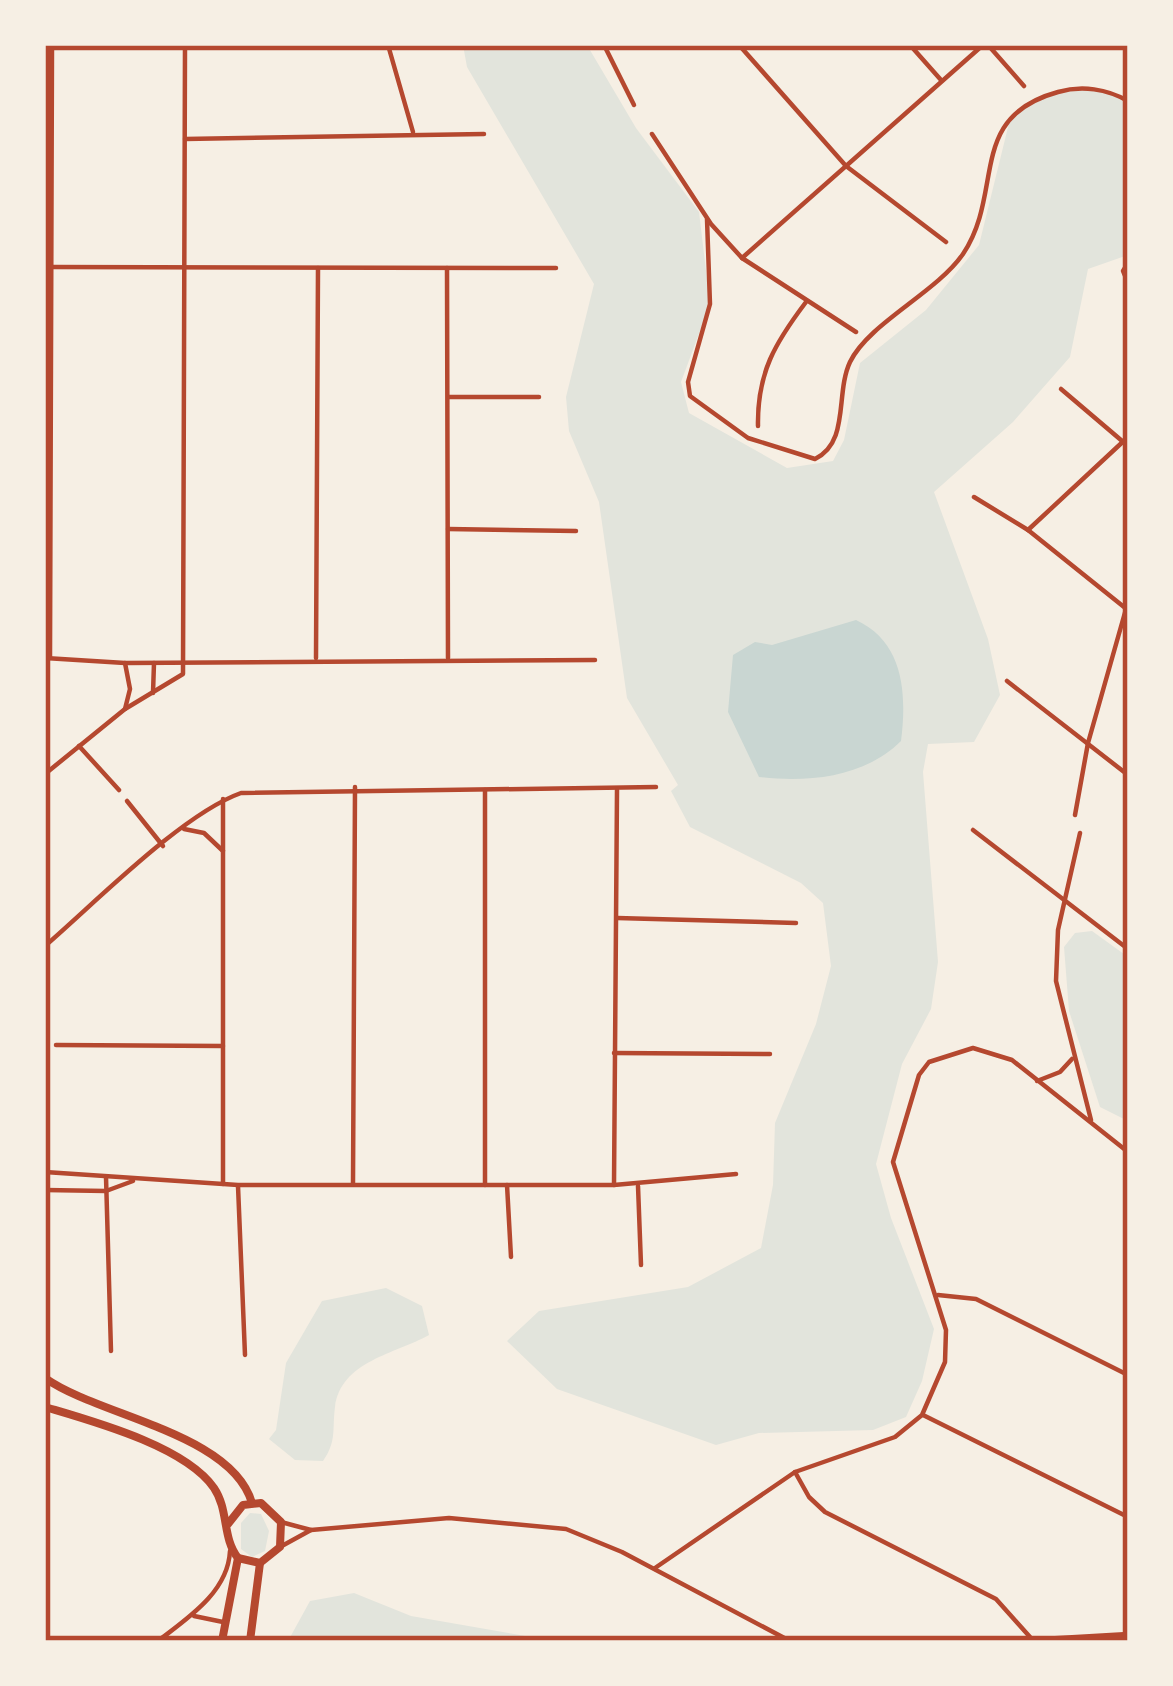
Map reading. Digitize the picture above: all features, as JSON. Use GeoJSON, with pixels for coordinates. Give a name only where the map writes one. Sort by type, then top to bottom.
{"type":"FeatureCollection","features":[{"type":"Feature","properties":{"kind":"main road"},"geometry":{"type":"LineString","coordinates":[[45,1378],[206,1453],[240,1480],[252,1503]]}},
{"type":"Feature","properties":{"kind":"main road"},"geometry":{"type":"LineString","coordinates":[[45,1407],[134,1437],[194,1470],[217,1492],[230,1547],[238,1558],[260,1563]]}},
{"type":"Feature","properties":{"kind":"main road"},"geometry":{"type":"LineString","coordinates":[[228,1524],[236,1510],[252,1503],[270,1507],[280,1522],[280,1547],[260,1563],[250,1641]]}},
{"type":"Feature","properties":{"kind":"main road"},"geometry":{"type":"LineString","coordinates":[[222,1641],[238,1558]]}},
{"type":"Feature","properties":{"kind":"street"},"geometry":{"type":"LineString","coordinates":[[52,45],[48,658],[125,663],[316,658],[595,660]]}},
{"type":"Feature","properties":{"kind":"street"},"geometry":{"type":"LineString","coordinates":[[45,774],[125,709],[179,679],[185,661],[184,45]]}},
{"type":"Feature","properties":{"kind":"street"},"geometry":{"type":"LineString","coordinates":[[388,45],[413,134]]}},
{"type":"Feature","properties":{"kind":"street"},"geometry":{"type":"LineString","coordinates":[[604,45],[634,105]]}},
{"type":"Feature","properties":{"kind":"street"},"geometry":{"type":"LineString","coordinates":[[739,45],[846,166],[946,242]]}},
{"type":"Feature","properties":{"kind":"street"},"geometry":{"type":"LineString","coordinates":[[910,45],[941,80]]}},
{"type":"Feature","properties":{"kind":"street"},"geometry":{"type":"LineString","coordinates":[[742,258],[985,45],[1024,86]]}},
{"type":"Feature","properties":{"kind":"street"},"geometry":{"type":"LineString","coordinates":[[707,219],[710,304],[688,382],[690,396],[748,438],[815,459],[830,452],[837,439],[840,385],[853,355],[963,254],[986,197],[995,135],[1011,116],[1036,98],[1067,89],[1110,90],[1128,101]]}},
{"type":"Feature","properties":{"kind":"street"},"geometry":{"type":"LineString","coordinates":[[185,139],[484,134]]}},
{"type":"Feature","properties":{"kind":"street"},"geometry":{"type":"LineString","coordinates":[[652,134],[707,219],[742,258],[856,332]]}},
{"type":"Feature","properties":{"kind":"street"},"geometry":{"type":"LineString","coordinates":[[1127,282],[1128,263]]}},
{"type":"Feature","properties":{"kind":"street"},"geometry":{"type":"LineString","coordinates":[[52,267],[556,268]]}},
{"type":"Feature","properties":{"kind":"street"},"geometry":{"type":"LineString","coordinates":[[316,658],[318,268]]}},
{"type":"Feature","properties":{"kind":"street"},"geometry":{"type":"LineString","coordinates":[[447,268],[448,658]]}},
{"type":"Feature","properties":{"kind":"street"},"geometry":{"type":"LineString","coordinates":[[758,426],[758,394],[771,349],[807,301]]}},
{"type":"Feature","properties":{"kind":"street"},"geometry":{"type":"LineString","coordinates":[[1028,530],[1126,442],[1061,389]]}},
{"type":"Feature","properties":{"kind":"street"},"geometry":{"type":"LineString","coordinates":[[448,398],[539,397]]}},
{"type":"Feature","properties":{"kind":"street"},"geometry":{"type":"LineString","coordinates":[[974,496],[1028,530],[1127,610],[1088,743],[1075,815]]}},
{"type":"Feature","properties":{"kind":"street"},"geometry":{"type":"LineString","coordinates":[[448,530],[576,531]]}},
{"type":"Feature","properties":{"kind":"street"},"geometry":{"type":"LineString","coordinates":[[152,693],[154,662]]}},
{"type":"Feature","properties":{"kind":"street"},"geometry":{"type":"LineString","coordinates":[[125,663],[130,688],[125,709]]}},
{"type":"Feature","properties":{"kind":"street"},"geometry":{"type":"LineString","coordinates":[[1007,681],[1128,775]]}},
{"type":"Feature","properties":{"kind":"street"},"geometry":{"type":"LineString","coordinates":[[79,746],[119,790]]}},
{"type":"Feature","properties":{"kind":"street"},"geometry":{"type":"LineString","coordinates":[[353,1184],[355,788]]}},
{"type":"Feature","properties":{"kind":"street"},"geometry":{"type":"LineString","coordinates":[[45,946],[223,800],[261,790],[656,788]]}},
{"type":"Feature","properties":{"kind":"street"},"geometry":{"type":"LineString","coordinates":[[484,1185],[485,790]]}},
{"type":"Feature","properties":{"kind":"street"},"geometry":{"type":"LineString","coordinates":[[614,1185],[617,790]]}},
{"type":"Feature","properties":{"kind":"street"},"geometry":{"type":"LineString","coordinates":[[223,800],[224,1184]]}},
{"type":"Feature","properties":{"kind":"street"},"geometry":{"type":"LineString","coordinates":[[127,801],[163,846]]}},
{"type":"Feature","properties":{"kind":"street"},"geometry":{"type":"LineString","coordinates":[[184,829],[204,833],[223,851]]}},
{"type":"Feature","properties":{"kind":"street"},"geometry":{"type":"LineString","coordinates":[[973,830],[1128,949]]}},
{"type":"Feature","properties":{"kind":"street"},"geometry":{"type":"LineString","coordinates":[[1080,833],[1065,901],[1056,980],[1090,1124]]}},
{"type":"Feature","properties":{"kind":"street"},"geometry":{"type":"LineString","coordinates":[[617,918],[796,923]]}},
{"type":"Feature","properties":{"kind":"street"},"geometry":{"type":"LineString","coordinates":[[56,1045],[223,1046]]}},
{"type":"Feature","properties":{"kind":"street"},"geometry":{"type":"LineString","coordinates":[[655,1568],[795,1472],[895,1437],[922,1415],[945,1362],[938,1295],[893,1162],[919,1075],[941,1055],[973,1048],[1012,1060],[1128,1152]]}},
{"type":"Feature","properties":{"kind":"street"},"geometry":{"type":"LineString","coordinates":[[614,1053],[770,1054]]}},
{"type":"Feature","properties":{"kind":"street"},"geometry":{"type":"LineString","coordinates":[[1037,1081],[1060,1072],[1074,1056]]}},
{"type":"Feature","properties":{"kind":"street"},"geometry":{"type":"LineString","coordinates":[[45,1172],[238,1185],[614,1185],[736,1174]]}},
{"type":"Feature","properties":{"kind":"street"},"geometry":{"type":"LineString","coordinates":[[105,1174],[111,1351]]}},
{"type":"Feature","properties":{"kind":"street"},"geometry":{"type":"LineString","coordinates":[[45,1190],[106,1191],[138,1178]]}},
{"type":"Feature","properties":{"kind":"street"},"geometry":{"type":"LineString","coordinates":[[638,1184],[641,1264]]}},
{"type":"Feature","properties":{"kind":"street"},"geometry":{"type":"LineString","coordinates":[[238,1185],[245,1354]]}},
{"type":"Feature","properties":{"kind":"street"},"geometry":{"type":"LineString","coordinates":[[507,1185],[511,1257]]}},
{"type":"Feature","properties":{"kind":"street"},"geometry":{"type":"LineString","coordinates":[[938,1295],[976,1299],[1128,1375]]}},
{"type":"Feature","properties":{"kind":"street"},"geometry":{"type":"LineString","coordinates":[[922,1415],[1128,1516]]}},
{"type":"Feature","properties":{"kind":"street"},"geometry":{"type":"LineString","coordinates":[[795,1472],[809,1497],[825,1511],[996,1599],[1030,1637]]}},
{"type":"Feature","properties":{"kind":"street"},"geometry":{"type":"LineString","coordinates":[[280,1522],[311,1530],[449,1518],[566,1529],[655,1568],[688,1592],[790,1641]]}},
{"type":"Feature","properties":{"kind":"street"},"geometry":{"type":"LineString","coordinates":[[280,1547],[311,1530]]}},
{"type":"Feature","properties":{"kind":"street"},"geometry":{"type":"LineString","coordinates":[[158,1641],[194,1616],[226,1575],[230,1547]]}},
{"type":"Feature","properties":{"kind":"street"},"geometry":{"type":"LineString","coordinates":[[194,1616],[224,1623]]}},
{"type":"Feature","properties":{"kind":"street"},"geometry":{"type":"LineString","coordinates":[[1008,1641],[1128,1634]]}},
{"type":"Feature","properties":{"kind":"shaded area"},"geometry":{"type":"Polygon","coordinates":[[[463,45],[587,45],[636,128],[699,212],[710,304],[681,382],[689,413],[787,468],[833,461],[844,440],[860,363],[926,310],[979,245],[1011,115],[1068,90],[1098,90],[1128,101],[1128,255],[1088,269],[1070,357],[1013,422],[934,492],[988,639],[1000,695],[974,742],[928,744],[923,772],[938,962],[931,1009],[902,1064],[876,1164],[891,1218],[934,1329],[922,1381],[906,1417],[873,1430],[759,1433],[716,1445],[557,1389],[507,1341],[539,1311],[688,1287],[761,1248],[773,1185],[775,1123],[816,1024],[831,966],[823,903],[801,883],[690,827],[671,791],[678,785],[627,698],[599,502],[569,431],[566,397],[594,284],[467,67],[463,45]]]}},
{"type":"Feature","properties":{"kind":"shaded area"},"geometry":{"type":"Polygon","coordinates":[[[856,620],[884,642],[899,671],[901,741],[871,763],[835,775],[759,777],[728,712],[733,655],[755,642],[772,645],[856,620]]]}},
{"type":"Feature","properties":{"kind":"shaded area"},"geometry":{"type":"Polygon","coordinates":[[[1092,931],[1128,957],[1128,1121],[1100,1107],[1069,1011],[1064,947],[1075,933],[1092,931]]]}},
{"type":"Feature","properties":{"kind":"shaded area"},"geometry":{"type":"Polygon","coordinates":[[[386,1288],[422,1306],[429,1335],[372,1361],[347,1379],[339,1391],[332,1441],[323,1461],[295,1460],[269,1439],[276,1430],[286,1363],[322,1301],[386,1288]]]}},
{"type":"Feature","properties":{"kind":"shaded area"},"geometry":{"type":"Polygon","coordinates":[[[250,1513],[261,1514],[269,1531],[265,1551],[252,1557],[241,1549],[241,1523],[250,1513]]]}},
{"type":"Feature","properties":{"kind":"shaded area"},"geometry":{"type":"Polygon","coordinates":[[[354,1593],[411,1616],[554,1641],[288,1641],[310,1601],[354,1593]]]}}]}
